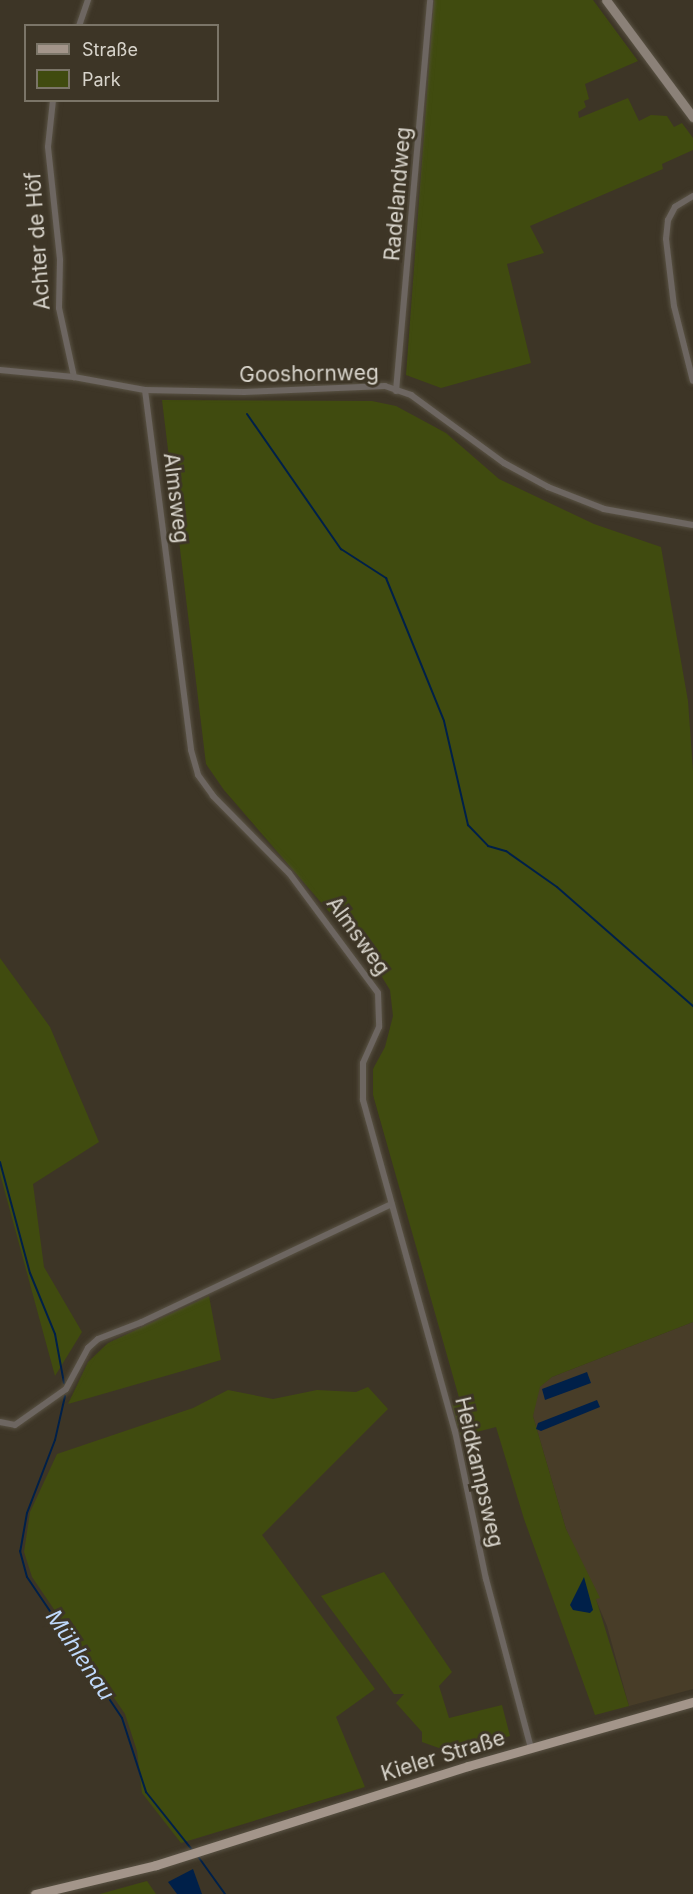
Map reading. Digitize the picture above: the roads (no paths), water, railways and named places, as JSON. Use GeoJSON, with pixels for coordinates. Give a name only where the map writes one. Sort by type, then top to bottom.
{"type":"FeatureCollection","features":[{"type":"Feature","properties":{"kind":"main road"},"geometry":{"type":"LineString","coordinates":[[606,0],[693,117]]}},
{"type":"Feature","properties":{"kind":"main road","name":"Kieler Straße"},"geometry":{"type":"LineString","coordinates":[[35,1894],[184,1856],[531,1748],[693,1702]]}},
{"type":"Feature","properties":{"kind":"street"},"geometry":{"type":"LineString","coordinates":[[80,24],[88,0]]}},
{"type":"Feature","properties":{"kind":"street","name":"Radelandweg"},"geometry":{"type":"LineString","coordinates":[[396,391],[430,0]]}},
{"type":"Feature","properties":{"kind":"street","name":"Achter de Höf"},"geometry":{"type":"LineString","coordinates":[[54,102],[48,147],[60,260],[59,308],[74,377]]}},
{"type":"Feature","properties":{"kind":"street"},"geometry":{"type":"LineString","coordinates":[[693,196],[675,207],[668,220],[666,239],[674,306],[693,381]]}},
{"type":"Feature","properties":{"kind":"street","name":"Gooshornweg"},"geometry":{"type":"LineString","coordinates":[[0,370],[74,377],[146,390],[244,392],[385,386],[411,395],[504,463],[548,487],[604,509],[693,525]]}},
{"type":"Feature","properties":{"kind":"street","name":"Almsweg"},"geometry":{"type":"LineString","coordinates":[[146,390],[191,750],[198,775],[213,796],[289,873],[378,993],[379,1027],[363,1063],[360,1081],[392,1204]]}},
{"type":"Feature","properties":{"kind":"street"},"geometry":{"type":"LineString","coordinates":[[0,1422],[15,1425],[66,1389],[88,1348],[98,1339],[142,1322],[392,1204]]}},
{"type":"Feature","properties":{"kind":"street","name":"Heidkampsweg"},"geometry":{"type":"LineString","coordinates":[[392,1204],[456,1434],[486,1579],[531,1748]]}},
{"type":"Feature","properties":{"kind":"water"},"geometry":{"type":"Polygon","coordinates":[[[587,1372],[591,1383],[545,1400],[542,1389],[587,1372]]]}},
{"type":"Feature","properties":{"kind":"water"},"geometry":{"type":"Polygon","coordinates":[[[597,1400],[600,1407],[541,1431],[536,1429],[538,1423],[597,1400]]]}},
{"type":"Feature","properties":{"kind":"water"},"geometry":{"type":"Polygon","coordinates":[[[584,1577],[593,1610],[590,1613],[573,1610],[570,1605],[584,1577]]]}},
{"type":"Feature","properties":{"kind":"water"},"geometry":{"type":"Polygon","coordinates":[[[193,1869],[202,1894],[177,1894],[168,1882],[193,1869]]]}},
{"type":"Feature","properties":{"kind":"waterway"},"geometry":{"type":"LineString","coordinates":[[247,414],[341,549],[386,578],[444,721],[468,825],[488,846],[506,851],[557,887],[693,1006]]}},
{"type":"Feature","properties":{"kind":"waterway","name":"Mühlenau"},"geometry":{"type":"LineString","coordinates":[[0,1162],[30,1273],[55,1334],[64,1383]]}},
{"type":"Feature","properties":{"kind":"waterway","name":"Mühlenau"},"geometry":{"type":"LineString","coordinates":[[65,1396],[55,1440],[27,1513],[20,1551],[27,1577],[122,1718],[146,1792],[193,1851]]}},
{"type":"Feature","properties":{"kind":"waterway","name":"Mühlenau"},"geometry":{"type":"LineString","coordinates":[[197,1855],[225,1894]]}}]}
